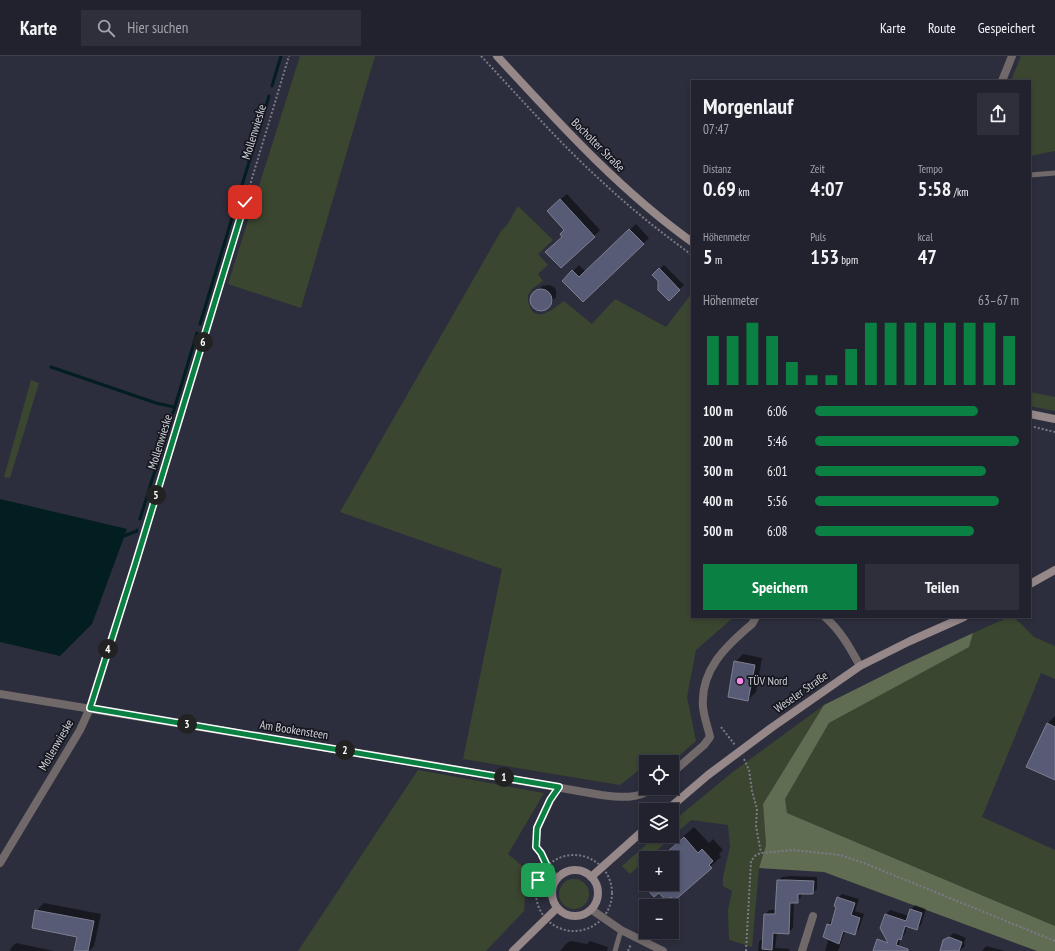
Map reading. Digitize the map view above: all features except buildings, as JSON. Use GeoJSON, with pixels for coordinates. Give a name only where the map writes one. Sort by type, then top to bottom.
{"type":"FeatureCollection","features":[{"type":"Feature","properties":{"kind":"street","name":"Bocholter Straße"},"geometry":{"type":"LineString","coordinates":[[497,56],[581,146],[618,182],[691,241]]}},
{"type":"Feature","properties":{"kind":"street"},"geometry":{"type":"LineString","coordinates":[[1002,80],[1012,56]]}},
{"type":"Feature","properties":{"kind":"street"},"geometry":{"type":"LineString","coordinates":[[1031,414],[1055,419]]}},
{"type":"Feature","properties":{"kind":"street"},"geometry":{"type":"LineString","coordinates":[[1031,583],[1055,570]]}},
{"type":"Feature","properties":{"kind":"street"},"geometry":{"type":"LineString","coordinates":[[679,766],[704,745],[710,737],[703,706],[703,691],[708,673],[718,656],[752,624],[755,618]]}},
{"type":"Feature","properties":{"kind":"street"},"geometry":{"type":"LineString","coordinates":[[826,618],[836,627],[860,666]]}},
{"type":"Feature","properties":{"kind":"street","name":"Weseler Straße"},"geometry":{"type":"LineString","coordinates":[[676,803],[776,724],[860,666],[910,641],[962,618]]}},
{"type":"Feature","properties":{"kind":"street","name":"Am Bookensteen"},"geometry":{"type":"LineString","coordinates":[[0,694],[601,795],[631,797],[639,795]]}},
{"type":"Feature","properties":{"kind":"street","name":"Mollenwieske"},"geometry":{"type":"LineString","coordinates":[[0,863],[80,730],[90,708]]}},
{"type":"Feature","properties":{"kind":"street"},"geometry":{"type":"LineString","coordinates":[[591,877],[639,834]]}},
{"type":"Feature","properties":{"kind":"street"},"geometry":{"type":"LineString","coordinates":[[572,870],[586,872],[591,877],[596,882],[598,889],[596,904],[592,910],[578,916],[570,916],[563,913],[554,902],[552,896],[552,889],[558,878],[565,872],[572,870]]}},
{"type":"Feature","properties":{"kind":"street"},"geometry":{"type":"LineString","coordinates":[[513,951],[558,908]]}},
{"type":"Feature","properties":{"kind":"street"},"geometry":{"type":"LineString","coordinates":[[592,910],[621,930],[663,951]]}},
{"type":"Feature","properties":{"kind":"street"},"geometry":{"type":"LineString","coordinates":[[802,951],[813,916]]}},
{"type":"Feature","properties":{"kind":"lane"},"geometry":{"type":"LineString","coordinates":[[1031,175],[1055,174]]}},
{"type":"Feature","properties":{"kind":"lane"},"geometry":{"type":"LineString","coordinates":[[547,866],[558,878]]}},
{"type":"Feature","properties":{"kind":"lane"},"geometry":{"type":"LineString","coordinates":[[615,951],[621,930]]}},
{"type":"Feature","properties":{"kind":"path","name":"Mollenwieske"},"geometry":{"type":"LineString","coordinates":[[90,708],[135,565],[289,56]]}},
{"type":"Feature","properties":{"kind":"path"},"geometry":{"type":"LineString","coordinates":[[1031,426],[1055,432]]}},
{"type":"Feature","properties":{"kind":"path"},"geometry":{"type":"LineString","coordinates":[[721,727],[740,751],[749,770],[752,791],[757,809],[756,826],[761,853]]}},
{"type":"Feature","properties":{"kind":"path"},"geometry":{"type":"LineString","coordinates":[[547,866],[541,853],[536,847],[537,828],[550,800],[559,787]]}},
{"type":"Feature","properties":{"kind":"path"},"geometry":{"type":"LineString","coordinates":[[746,951],[751,860],[756,855],[761,853],[793,850],[840,855],[864,863],[1055,941]]}},
{"type":"Feature","properties":{"kind":"path"},"geometry":{"type":"LineString","coordinates":[[570,855],[587,857],[602,867],[611,883],[612,892],[610,906],[603,918],[595,925],[585,930],[575,931],[564,930],[554,926],[546,919],[538,905],[536,893],[538,880],[547,866],[557,859],[570,855]]}},
{"type":"Feature","properties":{"kind":"shaded area"},"geometry":{"type":"Polygon","coordinates":[[[300,56],[375,56],[301,308],[228,284],[300,56]]]}},
{"type":"Feature","properties":{"kind":"shaded area"},"geometry":{"type":"Polygon","coordinates":[[[1021,56],[1055,56],[1055,151],[1031,156],[1031,80],[1011,80],[1021,56]]]}},
{"type":"Feature","properties":{"kind":"shaded area"},"geometry":{"type":"Polygon","coordinates":[[[518,206],[553,240],[538,254],[548,265],[538,274],[543,281],[532,289],[528,295],[530,307],[534,313],[537,314],[548,312],[564,301],[592,324],[615,299],[666,327],[691,294],[691,618],[733,618],[696,650],[687,697],[696,741],[679,756],[639,755],[639,770],[620,785],[463,759],[502,569],[340,512],[501,231],[507,225],[518,206]]]}},
{"type":"Feature","properties":{"kind":"shaded area"},"geometry":{"type":"Polygon","coordinates":[[[31,380],[39,383],[10,478],[4,477],[31,380]]]}},
{"type":"Feature","properties":{"kind":"shaded area"},"geometry":{"type":"Polygon","coordinates":[[[1031,392],[1055,397],[1055,411],[1031,406],[1031,392]]]}},
{"type":"Feature","properties":{"kind":"shaded area"},"geometry":{"type":"Polygon","coordinates":[[[0,499],[127,529],[92,624],[60,656],[0,642],[0,499]]]}},
{"type":"Feature","properties":{"kind":"shaded area"},"geometry":{"type":"Polygon","coordinates":[[[1007,618],[1015,618],[1034,637],[1055,646],[1055,679],[1041,673],[982,817],[1055,850],[1055,926],[787,813],[784,799],[829,723],[968,647],[973,633],[1007,618]]]}},
{"type":"Feature","properties":{"kind":"shaded area"},"geometry":{"type":"Polygon","coordinates":[[[973,633],[969,647],[829,723],[785,799],[787,813],[1055,926],[1055,951],[1037,951],[824,872],[759,868],[766,845],[763,804],[824,705],[904,665],[973,633]]]}},
{"type":"Feature","properties":{"kind":"shaded area"},"geometry":{"type":"Polygon","coordinates":[[[824,705],[763,804],[766,845],[759,868],[752,947],[729,940],[728,910],[732,891],[723,886],[723,877],[730,847],[728,825],[691,820],[679,831],[679,816],[734,771],[824,705]]]}},
{"type":"Feature","properties":{"kind":"shaded area"},"geometry":{"type":"Polygon","coordinates":[[[418,770],[544,793],[508,854],[527,870],[524,911],[486,951],[298,951],[418,770]]]}},
{"type":"Feature","properties":{"kind":"shaded area"},"geometry":{"type":"Polygon","coordinates":[[[648,843],[665,843],[656,851],[639,851],[648,843]]]}},
{"type":"Feature","properties":{"kind":"shaded area"},"geometry":{"type":"Polygon","coordinates":[[[639,851],[639,866],[630,874],[622,866],[639,851]]]}},
{"type":"Feature","properties":{"kind":"shaded area"},"geometry":{"type":"Polygon","coordinates":[[[574,879],[584,884],[589,894],[584,904],[574,909],[564,904],[559,894],[564,884],[574,879]]]}},
{"type":"Feature","properties":{"kind":"waterway"},"geometry":{"type":"LineString","coordinates":[[272,86],[281,56]]}},
{"type":"Feature","properties":{"kind":"waterway"},"geometry":{"type":"LineString","coordinates":[[200,324],[269,96]]}},
{"type":"Feature","properties":{"kind":"waterway"},"geometry":{"type":"LineString","coordinates":[[173,413],[197,333]]}},
{"type":"Feature","properties":{"kind":"waterway"},"geometry":{"type":"LineString","coordinates":[[51,367],[156,403],[174,407]]}},
{"type":"Feature","properties":{"kind":"waterway"},"geometry":{"type":"LineString","coordinates":[[140,519],[170,422]]}},
{"type":"Feature","properties":{"kind":"waterway"},"geometry":{"type":"LineString","coordinates":[[121,537],[137,530]]}},
{"type":"Feature","properties":{"kind":"place","name":"TÜV Nord"},"geometry":{"type":"Point","coordinates":[740,681]}},
{"type":"Feature","properties":{"kind":"route"},"geometry":{"type":"LineString","coordinates":[[245,202],[90,708],[559,787],[543,813],[537,828],[536,847],[541,853],[547,866],[538,880]]}}]}
